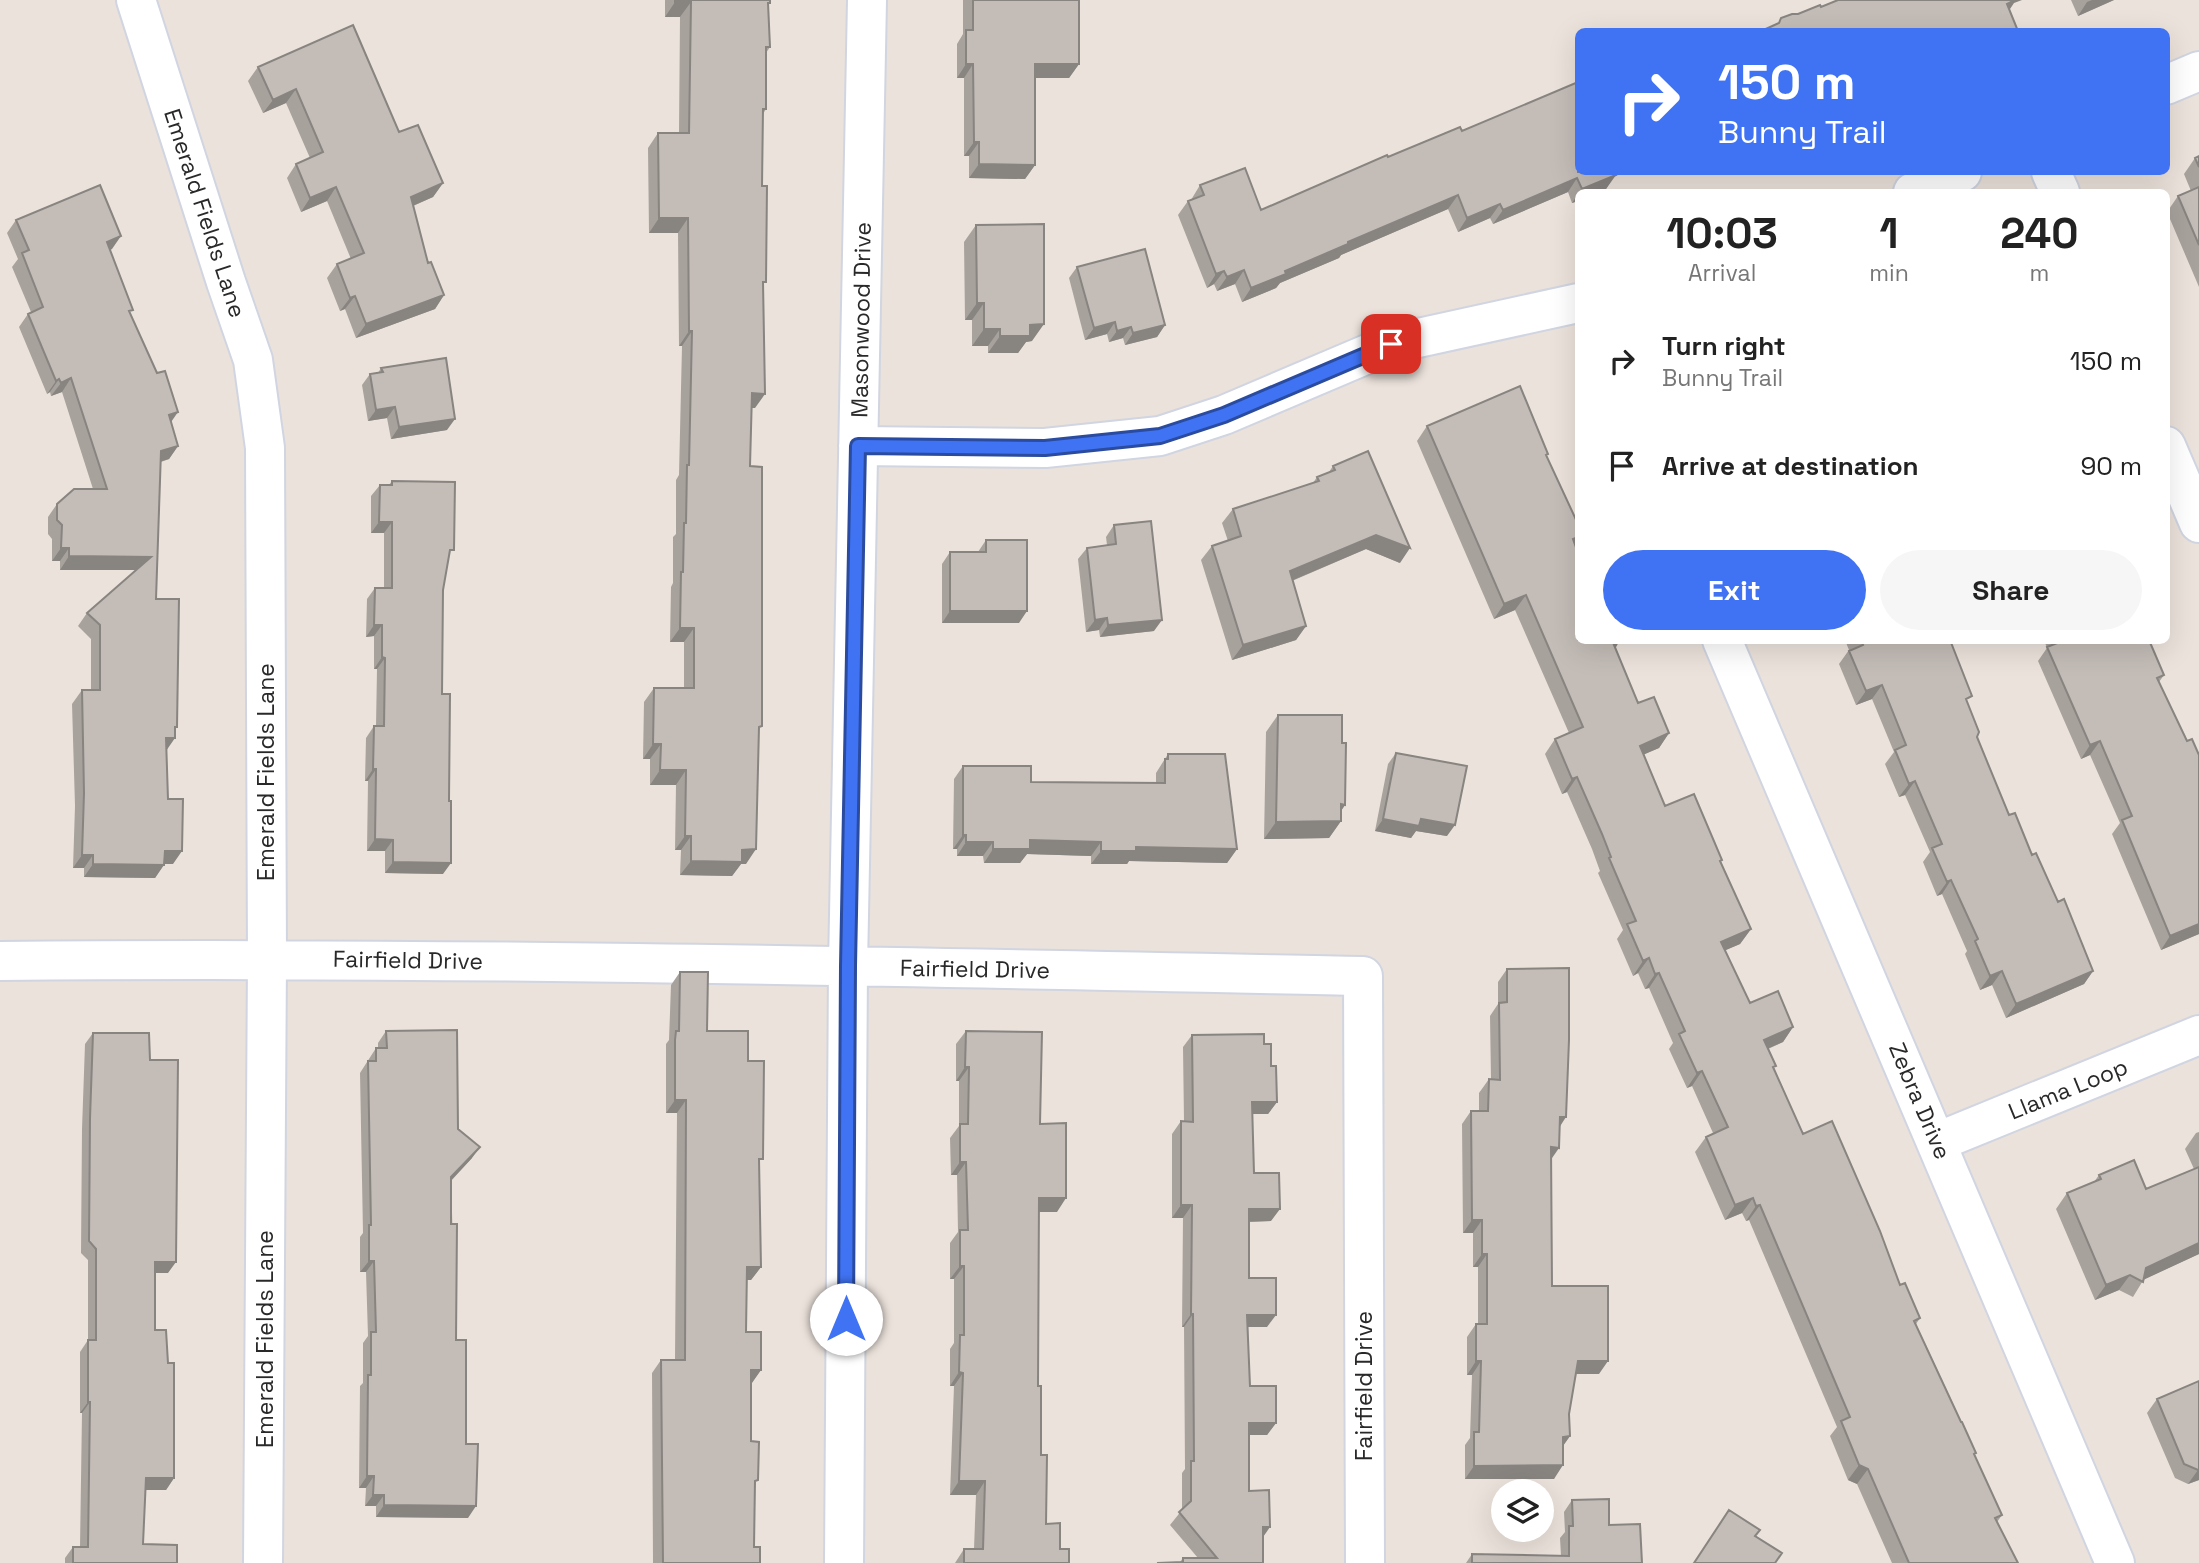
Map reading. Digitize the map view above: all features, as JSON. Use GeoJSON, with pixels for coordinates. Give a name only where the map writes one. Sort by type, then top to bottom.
{"type":"FeatureCollection","features":[{"type":"Feature","properties":{"kind":"street","name":"Emerald Fields Lane"},"geometry":{"type":"LineString","coordinates":[[136,0],[226,282],[254,360],[265,448],[267,959],[263,1563]]}},
{"type":"Feature","properties":{"kind":"street","name":"Masonwood Drive"},"geometry":{"type":"LineString","coordinates":[[845,1563],[848,966],[867,0]]}},
{"type":"Feature","properties":{"kind":"street"},"geometry":{"type":"LineString","coordinates":[[2170,83],[2199,71]]}},
{"type":"Feature","properties":{"kind":"street"},"geometry":{"type":"LineString","coordinates":[[1920,189],[1955,175]]}},
{"type":"Feature","properties":{"kind":"street"},"geometry":{"type":"LineString","coordinates":[[858,446],[1045,448],[1160,436],[1224,415],[1391,344],[1575,305]]}},
{"type":"Feature","properties":{"kind":"street"},"geometry":{"type":"LineString","coordinates":[[2170,455],[2199,523]]}},
{"type":"Feature","properties":{"kind":"street","name":"Zebra Drive"},"geometry":{"type":"LineString","coordinates":[[1724,644],[2115,1563]]}},
{"type":"Feature","properties":{"kind":"street","name":"Fairfield Drive"},"geometry":{"type":"LineString","coordinates":[[0,961],[267,959],[1363,976],[1365,1563]]}},
{"type":"Feature","properties":{"kind":"street","name":"Llama Loop"},"geometry":{"type":"LineString","coordinates":[[1937,1142],[2199,1035]]}},
{"type":"Feature","properties":{"kind":"building"},"geometry":{"type":"Polygon","coordinates":[[[675,0],[770,0],[770,47],[766,47],[766,109],[763,109],[762,186],[767,186],[766,282],[763,282],[765,394],[752,393],[750,466],[762,467],[762,726],[759,727],[756,849],[742,850],[742,862],[691,861],[691,836],[685,836],[686,770],[660,770],[661,744],[653,744],[654,688],[694,688],[694,628],[680,628],[689,465],[692,331],[689,331],[688,218],[659,218],[658,133],[689,133],[691,2],[675,0]]]}},
{"type":"Feature","properties":{"kind":"building"},"geometry":{"type":"Polygon","coordinates":[[[973,0],[1079,0],[1079,64],[1035,64],[1035,165],[979,164],[979,142],[974,142],[973,64],[966,64],[966,30],[973,30],[973,0]]]}},
{"type":"Feature","properties":{"kind":"building"},"geometry":{"type":"Polygon","coordinates":[[[1838,0],[2015,0],[2007,4],[2017,28],[1768,28],[1779,23],[1781,18],[1820,5],[1821,7],[1838,0]]]}},
{"type":"Feature","properties":{"kind":"building"},"geometry":{"type":"Polygon","coordinates":[[[353,25],[399,132],[418,125],[443,183],[411,197],[428,263],[431,262],[444,295],[366,324],[355,296],[350,298],[337,264],[364,253],[336,187],[310,198],[296,164],[323,152],[296,89],[273,100],[258,67],[353,25]]]}},
{"type":"Feature","properties":{"kind":"building"},"geometry":{"type":"Polygon","coordinates":[[[1575,83],[1575,175],[1616,175],[1582,189],[1577,178],[1503,210],[1500,204],[1467,218],[1458,195],[1348,242],[1285,271],[1286,274],[1251,288],[1244,270],[1227,277],[1224,271],[1216,274],[1188,201],[1204,195],[1200,185],[1245,168],[1261,210],[1387,155],[1388,157],[1460,127],[1462,131],[1575,83]]]}},
{"type":"Feature","properties":{"kind":"building"},"geometry":{"type":"Polygon","coordinates":[[[100,185],[121,236],[107,242],[133,310],[129,311],[157,373],[165,371],[178,412],[169,415],[178,446],[161,451],[156,599],[179,599],[177,727],[175,738],[166,738],[168,799],[183,799],[182,851],[165,851],[164,865],[93,864],[93,855],[82,855],[82,690],[100,690],[100,625],[87,613],[151,557],[69,556],[69,548],[61,548],[62,525],[57,520],[57,504],[74,489],[107,489],[71,378],[61,383],[59,379],[56,381],[28,314],[43,307],[22,253],[29,250],[16,220],[100,185]]]}},
{"type":"Feature","properties":{"kind":"building"},"geometry":{"type":"Polygon","coordinates":[[[2199,187],[2199,245],[2178,196],[2199,187]]]}},
{"type":"Feature","properties":{"kind":"building"},"geometry":{"type":"Polygon","coordinates":[[[1044,224],[1044,324],[1030,325],[1030,336],[1000,336],[1000,329],[984,329],[984,303],[977,303],[976,225],[1044,224]]]}},
{"type":"Feature","properties":{"kind":"building"},"geometry":{"type":"Polygon","coordinates":[[[1145,249],[1165,325],[1133,333],[1131,327],[1117,331],[1115,322],[1094,328],[1077,267],[1145,249]]]}},
{"type":"Feature","properties":{"kind":"building"},"geometry":{"type":"Polygon","coordinates":[[[446,358],[455,419],[399,427],[395,407],[376,410],[370,374],[383,372],[381,368],[446,358]]]}},
{"type":"Feature","properties":{"kind":"building"},"geometry":{"type":"Polygon","coordinates":[[[1520,386],[1548,454],[1546,455],[1575,518],[1575,644],[1614,644],[1638,703],[1654,697],[1669,733],[1640,746],[1665,806],[1694,794],[1722,860],[1720,861],[1751,929],[1721,942],[1750,1003],[1778,991],[1793,1027],[1764,1040],[1776,1066],[1773,1067],[1803,1134],[1832,1121],[1880,1231],[1900,1285],[1905,1283],[1920,1318],[1914,1321],[1976,1453],[1974,1454],[2002,1515],[1995,1518],[2018,1563],[1909,1563],[1868,1469],[1859,1465],[1841,1421],[1850,1417],[1760,1205],[1756,1206],[1753,1198],[1735,1205],[1706,1137],[1728,1127],[1702,1071],[1697,1073],[1679,1034],[1685,1031],[1659,973],[1655,974],[1649,958],[1643,961],[1627,924],[1636,921],[1609,858],[1611,857],[1602,834],[1577,777],[1572,779],[1555,739],[1583,727],[1526,595],[1504,604],[1427,426],[1520,386]]]}},
{"type":"Feature","properties":{"kind":"building"},"geometry":{"type":"Polygon","coordinates":[[[1368,451],[1410,548],[1376,535],[1290,571],[1306,626],[1243,645],[1212,546],[1241,536],[1233,509],[1319,481],[1317,477],[1335,470],[1333,466],[1368,451]]]}},
{"type":"Feature","properties":{"kind":"building"},"geometry":{"type":"Polygon","coordinates":[[[392,481],[455,482],[454,550],[450,550],[443,590],[442,694],[450,694],[451,863],[393,862],[393,840],[375,839],[374,726],[384,726],[385,658],[382,657],[382,625],[374,625],[375,588],[392,588],[392,522],[379,522],[380,485],[392,485],[392,481]]]}},
{"type":"Feature","properties":{"kind":"building"},"geometry":{"type":"Polygon","coordinates":[[[1151,521],[1162,620],[1108,625],[1107,618],[1095,620],[1087,548],[1116,544],[1114,525],[1151,521]]]}},
{"type":"Feature","properties":{"kind":"building"},"geometry":{"type":"Polygon","coordinates":[[[986,540],[1027,540],[1027,611],[950,611],[950,552],[986,552],[986,540]]]}},
{"type":"Feature","properties":{"kind":"building"},"geometry":{"type":"Polygon","coordinates":[[[1952,644],[1972,696],[1966,699],[1979,732],[1977,737],[2009,815],[2015,813],[2032,855],[2036,853],[2058,902],[2064,899],[2093,971],[2016,1004],[2002,971],[1990,976],[1975,941],[1978,939],[1951,880],[1947,882],[1932,848],[1942,844],[1915,781],[1909,784],[1895,750],[1906,745],[1882,685],[1866,691],[1849,651],[1863,645],[1952,644]]]}},
{"type":"Feature","properties":{"kind":"building"},"geometry":{"type":"Polygon","coordinates":[[[2055,644],[2151,644],[2164,675],[2157,678],[2187,741],[2192,739],[2199,755],[2199,924],[2170,936],[2122,820],[2132,816],[2100,741],[2090,745],[2047,647],[2055,644]]]}},
{"type":"Feature","properties":{"kind":"building"},"geometry":{"type":"Polygon","coordinates":[[[1278,715],[1342,715],[1342,743],[1346,743],[1345,805],[1341,804],[1341,821],[1276,822],[1278,715]]]}},
{"type":"Feature","properties":{"kind":"building"},"geometry":{"type":"Polygon","coordinates":[[[1396,753],[1467,766],[1455,825],[1421,819],[1419,826],[1383,819],[1396,753]]]}},
{"type":"Feature","properties":{"kind":"building"},"geometry":{"type":"Polygon","coordinates":[[[1168,754],[1225,754],[1237,849],[1136,847],[1136,851],[1101,851],[1101,842],[1030,840],[1030,849],[993,849],[993,842],[966,842],[966,835],[963,835],[963,766],[1031,766],[1031,782],[1165,783],[1165,759],[1168,759],[1168,754]]]}},
{"type":"Feature","properties":{"kind":"building"},"geometry":{"type":"Polygon","coordinates":[[[1569,968],[1566,1117],[1560,1117],[1559,1148],[1551,1147],[1552,1286],[1608,1286],[1608,1361],[1578,1361],[1569,1414],[1570,1436],[1563,1437],[1563,1465],[1474,1466],[1474,1432],[1479,1432],[1481,1361],[1476,1361],[1476,1324],[1487,1324],[1487,1254],[1482,1254],[1482,1220],[1472,1220],[1471,1111],[1488,1111],[1489,1079],[1500,1080],[1499,1003],[1507,1002],[1507,969],[1569,968]]]}},
{"type":"Feature","properties":{"kind":"building"},"geometry":{"type":"Polygon","coordinates":[[[680,972],[708,972],[707,1031],[748,1031],[748,1061],[764,1061],[763,1159],[759,1159],[761,1267],[747,1267],[746,1332],[761,1332],[761,1370],[751,1370],[751,1441],[759,1442],[758,1480],[755,1481],[754,1547],[760,1547],[760,1563],[663,1563],[661,1360],[685,1360],[686,1100],[675,1100],[675,1040],[676,1031],[679,1031],[680,972]]]}},
{"type":"Feature","properties":{"kind":"building"},"geometry":{"type":"Polygon","coordinates":[[[457,1030],[458,1129],[480,1147],[451,1177],[451,1224],[457,1224],[456,1340],[466,1340],[466,1444],[478,1444],[476,1506],[384,1505],[384,1495],[373,1495],[374,1476],[367,1476],[368,1375],[371,1375],[371,1332],[376,1332],[374,1261],[369,1261],[371,1225],[368,1061],[376,1061],[376,1048],[387,1048],[386,1031],[457,1030]]]}},
{"type":"Feature","properties":{"kind":"building"},"geometry":{"type":"Polygon","coordinates":[[[966,1031],[1042,1032],[1040,1124],[1066,1123],[1066,1198],[1039,1198],[1038,1386],[1041,1386],[1041,1455],[1047,1455],[1046,1524],[1060,1523],[1060,1549],[1069,1549],[1069,1563],[964,1563],[964,1549],[983,1549],[985,1481],[959,1481],[963,1373],[959,1372],[960,1335],[964,1335],[964,1266],[960,1266],[960,1230],[968,1230],[966,1162],[960,1162],[960,1124],[968,1124],[969,1067],[965,1067],[966,1031]]]}},
{"type":"Feature","properties":{"kind":"building"},"geometry":{"type":"Polygon","coordinates":[[[93,1033],[149,1033],[150,1060],[178,1060],[176,1262],[155,1262],[155,1330],[166,1330],[168,1363],[174,1363],[174,1478],[146,1478],[143,1544],[177,1545],[177,1563],[73,1563],[73,1547],[88,1547],[88,1340],[96,1340],[96,1249],[89,1241],[93,1033]]]}},
{"type":"Feature","properties":{"kind":"building"},"geometry":{"type":"Polygon","coordinates":[[[1264,1034],[1264,1044],[1271,1044],[1271,1066],[1276,1066],[1277,1102],[1252,1102],[1254,1173],[1279,1173],[1280,1209],[1249,1209],[1249,1278],[1276,1278],[1276,1315],[1247,1315],[1250,1386],[1276,1386],[1276,1423],[1249,1423],[1249,1491],[1269,1490],[1270,1527],[1263,1527],[1263,1563],[1157,1563],[1183,1562],[1183,1558],[1217,1558],[1179,1512],[1191,1501],[1191,1461],[1194,1461],[1192,1205],[1181,1205],[1181,1121],[1193,1122],[1192,1035],[1264,1034]]]}},
{"type":"Feature","properties":{"kind":"building"},"geometry":{"type":"Polygon","coordinates":[[[2134,1160],[2146,1189],[2199,1167],[2199,1243],[2146,1268],[2143,1282],[2130,1275],[2106,1285],[2067,1193],[2101,1179],[2099,1175],[2134,1160]]]}},
{"type":"Feature","properties":{"kind":"building"},"geometry":{"type":"Polygon","coordinates":[[[2199,1381],[2198,1470],[2184,1464],[2157,1399],[2199,1381]]]}},
{"type":"Feature","properties":{"kind":"building"},"geometry":{"type":"Polygon","coordinates":[[[1609,1499],[1609,1525],[1640,1524],[1642,1563],[1472,1563],[1472,1554],[1569,1556],[1569,1526],[1573,1526],[1572,1500],[1609,1499]]]}},
{"type":"Feature","properties":{"kind":"building"},"geometry":{"type":"Polygon","coordinates":[[[1729,1510],[1760,1530],[1755,1536],[1782,1553],[1775,1563],[1694,1563],[1729,1510]]]}},
{"type":"Feature","properties":{"kind":"route"},"geometry":{"type":"LineString","coordinates":[[846,1319],[848,966],[858,446],[1045,448],[1160,436],[1224,415],[1391,344]]}}]}
